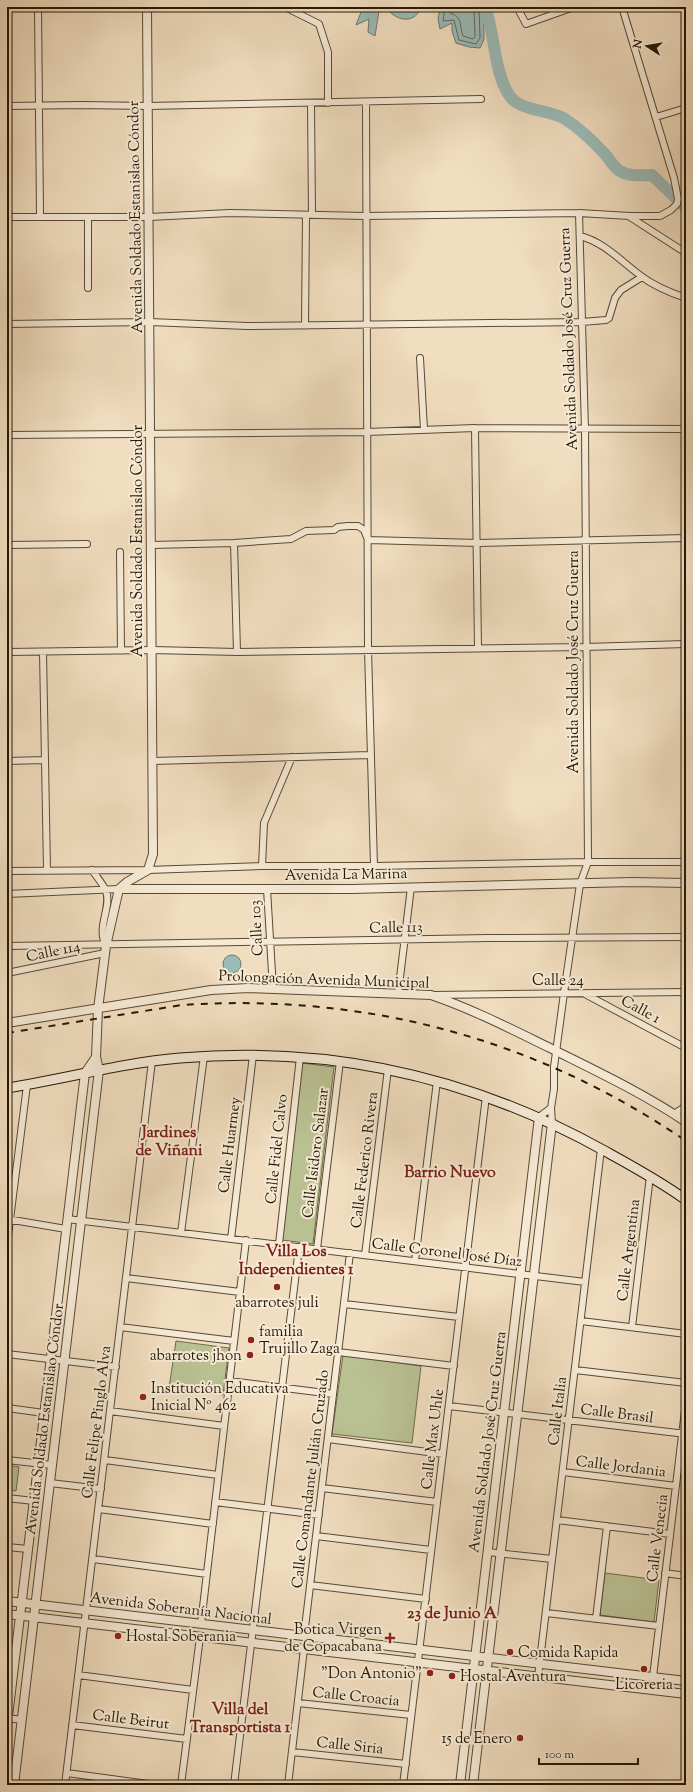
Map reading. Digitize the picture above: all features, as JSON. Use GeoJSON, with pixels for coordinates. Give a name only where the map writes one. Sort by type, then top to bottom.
{"type":"FeatureCollection","features":[{"type":"Feature","properties":{"kind":"main road"},"geometry":{"type":"LineString","coordinates":[[7,1088],[152,1061],[204,1056],[253,1055],[300,1057],[340,1061],[388,1069],[437,1081],[486,1096],[539,1117],[650,1176],[686,1200]]}},
{"type":"Feature","properties":{"kind":"street"},"geometry":{"type":"LineString","coordinates":[[38,7],[40,216]]}},
{"type":"Feature","properties":{"kind":"street","name":"Avenida Soldado Estanislao Cóndor"},"geometry":{"type":"LineString","coordinates":[[147,7],[153,854],[148,870]]}},
{"type":"Feature","properties":{"kind":"street"},"geometry":{"type":"LineString","coordinates":[[285,7],[319,24],[328,52],[328,103]]}},
{"type":"Feature","properties":{"kind":"street"},"geometry":{"type":"LineString","coordinates":[[517,7],[526,24],[574,7]]}},
{"type":"Feature","properties":{"kind":"street"},"geometry":{"type":"LineString","coordinates":[[7,217],[148,217],[230,213],[365,216],[578,213],[660,216],[671,210],[677,204],[678,198],[674,178],[622,7]]}},
{"type":"Feature","properties":{"kind":"street"},"geometry":{"type":"LineString","coordinates":[[7,106],[311,104],[482,99]]}},
{"type":"Feature","properties":{"kind":"street"},"geometry":{"type":"LineString","coordinates":[[366,102],[365,216],[368,649],[374,866]]}},
{"type":"Feature","properties":{"kind":"street"},"geometry":{"type":"LineString","coordinates":[[306,326],[311,104]]}},
{"type":"Feature","properties":{"kind":"street"},"geometry":{"type":"LineString","coordinates":[[656,117],[686,108]]}},
{"type":"Feature","properties":{"kind":"street","name":"Avenida Soldado José Cruz Guerra"},"geometry":{"type":"LineString","coordinates":[[473,1785],[552,1123],[550,1108],[554,1089],[554,1067],[580,884],[588,862],[585,647],[585,430],[580,236],[578,213]]}},
{"type":"Feature","properties":{"kind":"street"},"geometry":{"type":"LineString","coordinates":[[630,216],[686,253]]}},
{"type":"Feature","properties":{"kind":"street"},"geometry":{"type":"LineString","coordinates":[[88,217],[88,288]]}},
{"type":"Feature","properties":{"kind":"street"},"geometry":{"type":"LineString","coordinates":[[580,236],[589,238],[622,260],[642,277],[686,298]]}},
{"type":"Feature","properties":{"kind":"street"},"geometry":{"type":"LineString","coordinates":[[7,324],[150,322],[247,326],[366,326],[582,322],[606,320],[609,318],[615,298],[621,290],[642,277]]}},
{"type":"Feature","properties":{"kind":"street"},"geometry":{"type":"LineString","coordinates":[[420,358],[424,430]]}},
{"type":"Feature","properties":{"kind":"street"},"geometry":{"type":"LineString","coordinates":[[7,435],[367,432],[475,428],[585,430],[686,429]]}},
{"type":"Feature","properties":{"kind":"street"},"geometry":{"type":"LineString","coordinates":[[475,428],[478,542],[478,648]]}},
{"type":"Feature","properties":{"kind":"street"},"geometry":{"type":"LineString","coordinates":[[152,545],[234,543],[291,539],[306,531],[334,530],[338,527],[348,526],[358,526],[364,530],[368,540]]}},
{"type":"Feature","properties":{"kind":"street"},"geometry":{"type":"LineString","coordinates":[[368,540],[478,542],[686,538]]}},
{"type":"Feature","properties":{"kind":"street"},"geometry":{"type":"LineString","coordinates":[[234,543],[237,652]]}},
{"type":"Feature","properties":{"kind":"street"},"geometry":{"type":"LineString","coordinates":[[7,544],[87,544]]}},
{"type":"Feature","properties":{"kind":"street"},"geometry":{"type":"LineString","coordinates":[[120,552],[120,651]]}},
{"type":"Feature","properties":{"kind":"street"},"geometry":{"type":"LineString","coordinates":[[7,652],[152,650],[237,652],[585,647],[686,644]]}},
{"type":"Feature","properties":{"kind":"street"},"geometry":{"type":"LineString","coordinates":[[42,652],[47,870]]}},
{"type":"Feature","properties":{"kind":"street"},"geometry":{"type":"LineString","coordinates":[[152,761],[370,755]]}},
{"type":"Feature","properties":{"kind":"street"},"geometry":{"type":"LineString","coordinates":[[262,866],[264,823],[292,757]]}},
{"type":"Feature","properties":{"kind":"street"},"geometry":{"type":"LineString","coordinates":[[7,762],[45,760]]}},
{"type":"Feature","properties":{"kind":"street","name":"Avenida La Marina"},"geometry":{"type":"LineString","coordinates":[[7,871],[148,870],[262,866],[686,862]]}},
{"type":"Feature","properties":{"kind":"street"},"geometry":{"type":"LineString","coordinates":[[7,946],[105,950],[102,931],[107,899],[106,891],[92,870]]}},
{"type":"Feature","properties":{"kind":"street"},"geometry":{"type":"LineString","coordinates":[[119,889],[126,882],[148,870]]}},
{"type":"Feature","properties":{"kind":"street","name":"Avenida La Marina"},"geometry":{"type":"LineString","coordinates":[[7,894],[106,891],[119,889],[267,889],[686,883]]}},
{"type":"Feature","properties":{"kind":"street"},"geometry":{"type":"LineString","coordinates":[[398,994],[411,887]]}},
{"type":"Feature","properties":{"kind":"street","name":"Avenida Soldado Estanislao Cóndor"},"geometry":{"type":"LineString","coordinates":[[14,1785],[100,1070],[96,1057],[98,1009],[105,950],[119,889]]}},
{"type":"Feature","properties":{"kind":"street","name":"Calle 103"},"geometry":{"type":"LineString","coordinates":[[267,889],[273,989]]}},
{"type":"Feature","properties":{"kind":"street","name":"Calle 113"},"geometry":{"type":"LineString","coordinates":[[105,950],[269,941],[686,937]]}},
{"type":"Feature","properties":{"kind":"street","name":"Calle 114"},"geometry":{"type":"LineString","coordinates":[[7,973],[105,950]]}},
{"type":"Feature","properties":{"kind":"street","name":"Prolongación Avenida Municipal"},"geometry":{"type":"LineString","coordinates":[[7,1023],[211,990],[273,989],[431,995],[469,1009],[557,1051],[628,1087],[686,1122]]}},
{"type":"Feature","properties":{"kind":"street","name":"Calle 24"},"geometry":{"type":"LineString","coordinates":[[431,995],[686,992]]}},
{"type":"Feature","properties":{"kind":"street","name":"Calle 1"},"geometry":{"type":"LineString","coordinates":[[583,994],[686,1048]]}},
{"type":"Feature","properties":{"kind":"street","name":"Calle Huarmey"},"geometry":{"type":"LineString","coordinates":[[231,1239],[253,1055]]}},
{"type":"Feature","properties":{"kind":"street"},"geometry":{"type":"LineString","coordinates":[[181,1233],[204,1056]]}},
{"type":"Feature","properties":{"kind":"street","name":"Avenida Soldado Estanislao Cóndor"},"geometry":{"type":"LineString","coordinates":[[7,1720],[85,1073],[96,1057]]}},
{"type":"Feature","properties":{"kind":"street","name":"Calle Fidel Calvo"},"geometry":{"type":"LineString","coordinates":[[279,1244],[300,1057]]}},
{"type":"Feature","properties":{"kind":"street","name":"Calle Felipe Pinglo Alva"},"geometry":{"type":"LineString","coordinates":[[66,1785],[152,1061]]}},
{"type":"Feature","properties":{"kind":"street","name":"Calle Isidoro Salazar"},"geometry":{"type":"LineString","coordinates":[[317,1249],[340,1061]]}},
{"type":"Feature","properties":{"kind":"street","name":"Calle Federico Rivera"},"geometry":{"type":"LineString","coordinates":[[365,1255],[388,1069]]}},
{"type":"Feature","properties":{"kind":"street"},"geometry":{"type":"LineString","coordinates":[[415,1261],[437,1081]]}},
{"type":"Feature","properties":{"kind":"street"},"geometry":{"type":"LineString","coordinates":[[7,1243],[8,1220],[26,1085]]}},
{"type":"Feature","properties":{"kind":"street","name":"Calle Max Uhle"},"geometry":{"type":"LineString","coordinates":[[403,1785],[486,1096]]}},
{"type":"Feature","properties":{"kind":"street"},"geometry":{"type":"LineString","coordinates":[[674,1114],[686,1106]]}},
{"type":"Feature","properties":{"kind":"street"},"geometry":{"type":"LineString","coordinates":[[539,1117],[550,1108]]}},
{"type":"Feature","properties":{"kind":"street","name":"Avenida Soldado José Cruz Guerra"},"geometry":{"type":"LineString","coordinates":[[460,1785],[539,1117]]}},
{"type":"Feature","properties":{"kind":"street","name":"Calle Italia"},"geometry":{"type":"LineString","coordinates":[[538,1677],[601,1149]]}},
{"type":"Feature","properties":{"kind":"street","name":"Calle Argentina"},"geometry":{"type":"LineString","coordinates":[[632,1327],[650,1176]]}},
{"type":"Feature","properties":{"kind":"street","name":"Calle Coronel José Díaz"},"geometry":{"type":"LineString","coordinates":[[67,1219],[585,1282]]}},
{"type":"Feature","properties":{"kind":"street"},"geometry":{"type":"LineString","coordinates":[[8,1220],[66,1229]]}},
{"type":"Feature","properties":{"kind":"street"},"geometry":{"type":"LineString","coordinates":[[201,1624],[246,1240]]}},
{"type":"Feature","properties":{"kind":"street"},"geometry":{"type":"LineString","coordinates":[[234,1785],[299,1247]]}},
{"type":"Feature","properties":{"kind":"street","name":"Calle Comandante Julián Cruzado"},"geometry":{"type":"LineString","coordinates":[[304,1636],[350,1253]]}},
{"type":"Feature","properties":{"kind":"street"},"geometry":{"type":"LineString","coordinates":[[126,1278],[240,1292]]}},
{"type":"Feature","properties":{"kind":"street"},"geometry":{"type":"LineString","coordinates":[[344,1304],[459,1318]]}},
{"type":"Feature","properties":{"kind":"street"},"geometry":{"type":"LineString","coordinates":[[581,1321],[686,1334]]}},
{"type":"Feature","properties":{"kind":"street"},"geometry":{"type":"LineString","coordinates":[[120,1327],[234,1342]]}},
{"type":"Feature","properties":{"kind":"street"},"geometry":{"type":"LineString","coordinates":[[338,1352],[454,1366]]}},
{"type":"Feature","properties":{"kind":"street"},"geometry":{"type":"LineString","coordinates":[[7,1354],[116,1367]]}},
{"type":"Feature","properties":{"kind":"street"},"geometry":{"type":"LineString","coordinates":[[575,1370],[686,1383]]}},
{"type":"Feature","properties":{"kind":"street"},"geometry":{"type":"LineString","coordinates":[[229,1381],[333,1394]]}},
{"type":"Feature","properties":{"kind":"street","name":"Calle Venecia"},"geometry":{"type":"LineString","coordinates":[[653,1677],[676,1486],[684,1434],[686,1402]]}},
{"type":"Feature","properties":{"kind":"street","name":"Calle Brasil"},"geometry":{"type":"LineString","coordinates":[[449,1406],[684,1434]]}},
{"type":"Feature","properties":{"kind":"street"},"geometry":{"type":"LineString","coordinates":[[7,1408],[44,1413]]}},
{"type":"Feature","properties":{"kind":"street"},"geometry":{"type":"LineString","coordinates":[[110,1411],[224,1426]]}},
{"type":"Feature","properties":{"kind":"street"},"geometry":{"type":"LineString","coordinates":[[328,1439],[443,1454]]}},
{"type":"Feature","properties":{"kind":"street"},"geometry":{"type":"LineString","coordinates":[[7,1460],[52,1465]]}},
{"type":"Feature","properties":{"kind":"street"},"geometry":{"type":"LineString","coordinates":[[105,1460],[218,1475]]}},
{"type":"Feature","properties":{"kind":"street","name":"Calle Jordania"},"geometry":{"type":"LineString","coordinates":[[563,1472],[676,1486]]}},
{"type":"Feature","properties":{"kind":"street"},"geometry":{"type":"LineString","coordinates":[[50,1483],[101,1489]]}},
{"type":"Feature","properties":{"kind":"street"},"geometry":{"type":"LineString","coordinates":[[322,1488],[437,1502]]}},
{"type":"Feature","properties":{"kind":"street"},"geometry":{"type":"LineString","coordinates":[[7,1498],[34,1501]]}},
{"type":"Feature","properties":{"kind":"street"},"geometry":{"type":"LineString","coordinates":[[215,1502],[319,1515]]}},
{"type":"Feature","properties":{"kind":"street"},"geometry":{"type":"LineString","coordinates":[[99,1509],[213,1524]]}},
{"type":"Feature","properties":{"kind":"street"},"geometry":{"type":"LineString","coordinates":[[557,1520],[670,1534]]}},
{"type":"Feature","properties":{"kind":"street"},"geometry":{"type":"LineString","coordinates":[[596,1619],[607,1526]]}},
{"type":"Feature","properties":{"kind":"street"},"geometry":{"type":"LineString","coordinates":[[316,1536],[431,1550]]}},
{"type":"Feature","properties":{"kind":"street"},"geometry":{"type":"LineString","coordinates":[[7,1547],[28,1549]]}},
{"type":"Feature","properties":{"kind":"street"},"geometry":{"type":"LineString","coordinates":[[488,1552],[552,1559]]}},
{"type":"Feature","properties":{"kind":"street"},"geometry":{"type":"LineString","coordinates":[[93,1560],[207,1574]]}},
{"type":"Feature","properties":{"kind":"street"},"geometry":{"type":"LineString","coordinates":[[666,1573],[686,1576]]}},
{"type":"Feature","properties":{"kind":"street"},"geometry":{"type":"LineString","coordinates":[[310,1585],[426,1599]]}},
{"type":"Feature","properties":{"kind":"street","name":"Avenida Soberanía Nacional"},"geometry":{"type":"LineString","coordinates":[[7,1601],[686,1681]]}},
{"type":"Feature","properties":{"kind":"street"},"geometry":{"type":"LineString","coordinates":[[546,1613],[659,1626]]}},
{"type":"Feature","properties":{"kind":"street","name":"Avenida Soberanía Nacional"},"geometry":{"type":"LineString","coordinates":[[7,1614],[686,1694]]}},
{"type":"Feature","properties":{"kind":"street"},"geometry":{"type":"LineString","coordinates":[[182,1785],[200,1637]]}},
{"type":"Feature","properties":{"kind":"street"},"geometry":{"type":"LineString","coordinates":[[288,1785],[304,1649]]}},
{"type":"Feature","properties":{"kind":"street"},"geometry":{"type":"LineString","coordinates":[[78,1675],[193,1690]]}},
{"type":"Feature","properties":{"kind":"street","name":"Calle Croacia"},"geometry":{"type":"LineString","coordinates":[[298,1703],[412,1716]]}},
{"type":"Feature","properties":{"kind":"street"},"geometry":{"type":"LineString","coordinates":[[7,1720],[22,1720]]}},
{"type":"Feature","properties":{"kind":"street","name":"Calle Beirut"},"geometry":{"type":"LineString","coordinates":[[72,1725],[187,1739]]}},
{"type":"Feature","properties":{"kind":"street","name":"Calle Siria"},"geometry":{"type":"LineString","coordinates":[[292,1752],[406,1764]]}},
{"type":"Feature","properties":{"kind":"street"},"geometry":{"type":"LineString","coordinates":[[67,1773],[116,1782],[156,1785]]}},
{"type":"Feature","properties":{"kind":"green space"},"geometry":{"type":"Polygon","coordinates":[[[302,1063],[334,1067],[313,1244],[282,1240],[302,1063]]]}},
{"type":"Feature","properties":{"kind":"green space"},"geometry":{"type":"Polygon","coordinates":[[[176,1341],[229,1348],[223,1395],[169,1388],[176,1341]]]}},
{"type":"Feature","properties":{"kind":"green space"},"geometry":{"type":"Polygon","coordinates":[[[343,1355],[421,1366],[412,1443],[332,1434],[343,1355]]]}},
{"type":"Feature","properties":{"kind":"green space"},"geometry":{"type":"Polygon","coordinates":[[[7,1465],[19,1467],[16,1491],[7,1490],[7,1465]]]}},
{"type":"Feature","properties":{"kind":"green space"},"geometry":{"type":"Polygon","coordinates":[[[605,1573],[659,1580],[654,1622],[600,1615],[605,1573]]]}},
{"type":"Feature","properties":{"kind":"water"},"geometry":{"type":"Polygon","coordinates":[[[363,7],[421,7],[415,16],[407,19],[402,19],[393,15],[389,11],[379,11],[375,36],[368,32],[369,19],[356,25],[363,7]]]}},
{"type":"Feature","properties":{"kind":"water"},"geometry":{"type":"Polygon","coordinates":[[[441,7],[482,7],[484,17],[484,39],[480,48],[469,47],[456,43],[452,31],[452,23],[440,29],[438,18],[441,7]]]}},
{"type":"Feature","properties":{"kind":"water"},"geometry":{"type":"Polygon","coordinates":[[[232,955],[238,958],[241,964],[238,970],[232,973],[226,970],[223,964],[226,958],[232,955]]]}},
{"type":"Feature","properties":{"kind":"waterway"},"geometry":{"type":"LineString","coordinates":[[485,7],[500,75],[504,86],[514,101],[520,105],[551,113],[565,119],[590,139],[618,169],[624,173],[632,175],[652,175],[686,208]]}},
{"type":"Feature","properties":{"kind":"railway"},"geometry":{"type":"LineString","coordinates":[[7,1033],[182,1005],[250,1003],[317,1007],[382,1016],[446,1030],[508,1050],[569,1075],[628,1105],[686,1141]]}},
{"type":"Feature","properties":{"kind":"place","name":"abarrotes juli"},"geometry":{"type":"Point","coordinates":[277,1287]}},
{"type":"Feature","properties":{"kind":"place","name":"familia Trujillo Zaga"},"geometry":{"type":"Point","coordinates":[251,1340]}},
{"type":"Feature","properties":{"kind":"place","name":"abarrotes jhon"},"geometry":{"type":"Point","coordinates":[250,1355]}},
{"type":"Feature","properties":{"kind":"place","name":"Institución Educativa Inicial Nº 462"},"geometry":{"type":"Point","coordinates":[143,1397]}},
{"type":"Feature","properties":{"kind":"place","name":"Hostal Soberania"},"geometry":{"type":"Point","coordinates":[118,1636]}},
{"type":"Feature","properties":{"kind":"place","name":"Botica Virgen de Copacabana"},"geometry":{"type":"Point","coordinates":[390,1638]}},
{"type":"Feature","properties":{"kind":"place","name":"Comida Rapida"},"geometry":{"type":"Point","coordinates":[510,1652]}},
{"type":"Feature","properties":{"kind":"place","name":"Licoreria"},"geometry":{"type":"Point","coordinates":[644,1669]}},
{"type":"Feature","properties":{"kind":"place","name":"\"Don Antonio\""},"geometry":{"type":"Point","coordinates":[430,1673]}},
{"type":"Feature","properties":{"kind":"place","name":"Hostal Aventura"},"geometry":{"type":"Point","coordinates":[452,1676]}},
{"type":"Feature","properties":{"kind":"place","name":"15 de Enero"},"geometry":{"type":"Point","coordinates":[520,1738]}},
{"type":"Feature","properties":{"kind":"district","name":"Jardines de Viñani"},"geometry":{"type":"Point","coordinates":[169,1140]}},
{"type":"Feature","properties":{"kind":"district","name":"Barrio Nuevo"},"geometry":{"type":"Point","coordinates":[450,1171]}},
{"type":"Feature","properties":{"kind":"district","name":"Villa Los Independientes 1"},"geometry":{"type":"Point","coordinates":[296,1259]}},
{"type":"Feature","properties":{"kind":"district","name":"23 de Junio A"},"geometry":{"type":"Point","coordinates":[452,1612]}},
{"type":"Feature","properties":{"kind":"district","name":"Villa del Transportista 1"},"geometry":{"type":"Point","coordinates":[240,1717]}}]}
